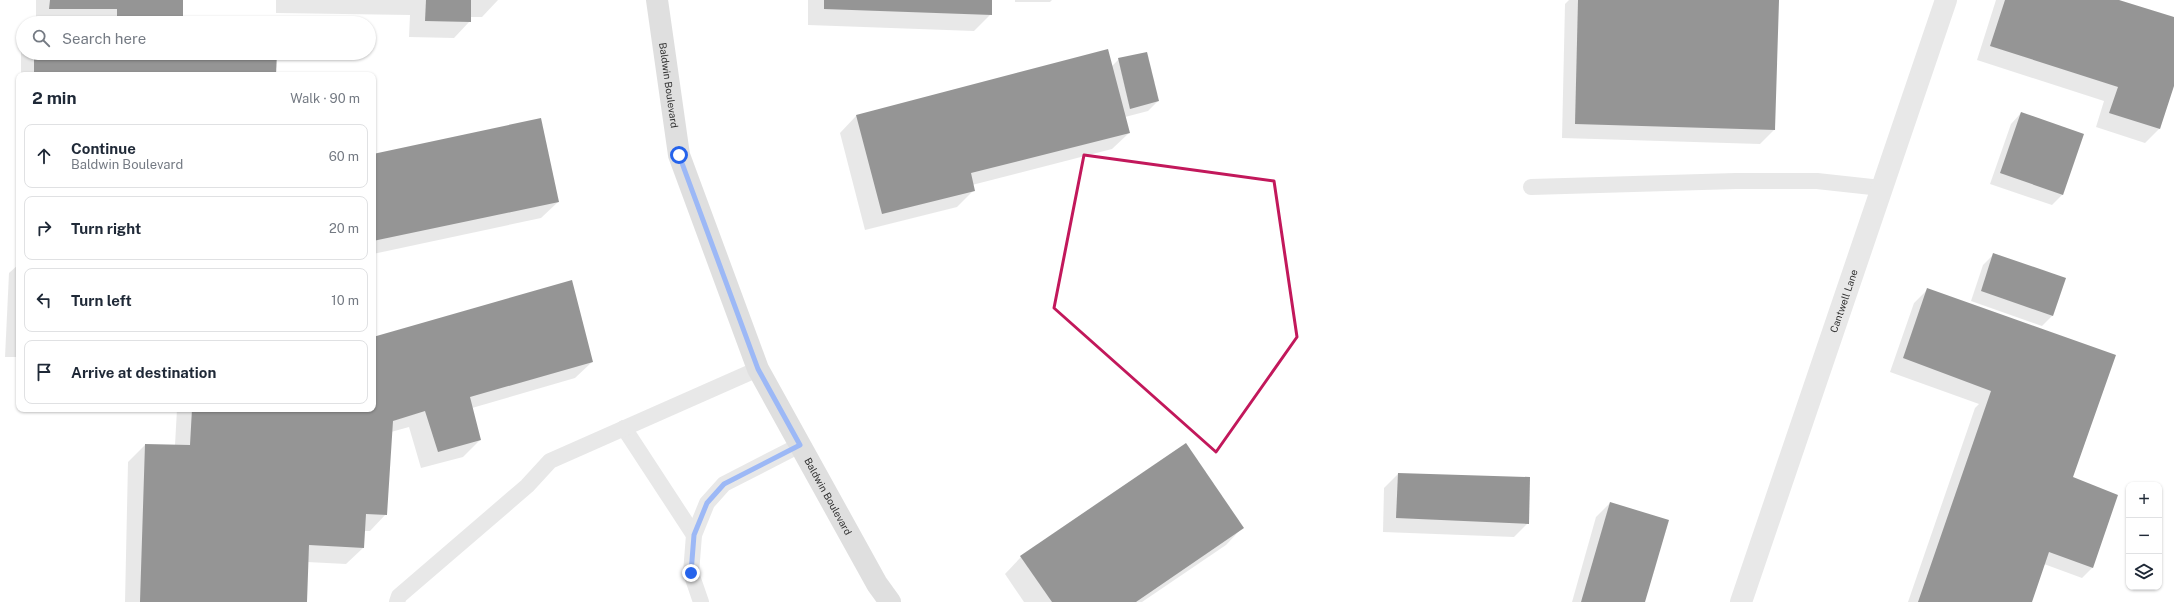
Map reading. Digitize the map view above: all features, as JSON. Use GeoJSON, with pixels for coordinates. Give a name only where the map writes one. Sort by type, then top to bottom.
{"type":"FeatureCollection","features":[{"type":"Feature","properties":{"kind":"main road","name":"Baldwin Boulevard"},"geometry":{"type":"LineString","coordinates":[[657,0],[679,155],[758,369],[877,584],[890,602]]}},
{"type":"Feature","properties":{"kind":"street","name":"Cantwell Lane"},"geometry":{"type":"LineString","coordinates":[[1740,602],[1946,0]]}},
{"type":"Feature","properties":{"kind":"lane"},"geometry":{"type":"LineString","coordinates":[[1531,187],[1736,181],[1817,181],[1881,188]]}},
{"type":"Feature","properties":{"kind":"lane"},"geometry":{"type":"LineString","coordinates":[[397,602],[399,596],[527,486],[550,461],[758,369]]}},
{"type":"Feature","properties":{"kind":"lane"},"geometry":{"type":"LineString","coordinates":[[624,428],[694,535]]}},
{"type":"Feature","properties":{"kind":"lane"},"geometry":{"type":"LineString","coordinates":[[701,602],[691,573],[694,535],[707,503],[724,484],[800,445]]}},
{"type":"Feature","properties":{"kind":"highlighted area"},"geometry":{"type":"Polygon","coordinates":[[[1084,155],[1274,181],[1297,337],[1216,452],[1054,308],[1084,155]]]}},
{"type":"Feature","properties":{"kind":"building"},"geometry":{"type":"Polygon","coordinates":[[[50,0],[183,0],[183,16],[117,16],[117,9],[49,9],[50,0]]]}},
{"type":"Feature","properties":{"kind":"building"},"geometry":{"type":"Polygon","coordinates":[[[426,0],[471,0],[471,22],[425,21],[426,0]]]}},
{"type":"Feature","properties":{"kind":"building"},"geometry":{"type":"Polygon","coordinates":[[[824,0],[992,0],[992,15],[824,9],[824,0]]]}},
{"type":"Feature","properties":{"kind":"building"},"geometry":{"type":"Polygon","coordinates":[[[1578,0],[1779,0],[1775,130],[1575,124],[1578,0]]]}},
{"type":"Feature","properties":{"kind":"building"},"geometry":{"type":"Polygon","coordinates":[[[2005,0],[2119,0],[2174,17],[2174,86],[2160,129],[2109,113],[2118,87],[1990,46],[2005,0]]]}},
{"type":"Feature","properties":{"kind":"building"},"geometry":{"type":"Polygon","coordinates":[[[1108,49],[1130,133],[971,173],[975,191],[882,214],[856,115],[1108,49]]]}},
{"type":"Feature","properties":{"kind":"building"},"geometry":{"type":"Polygon","coordinates":[[[1147,52],[1159,101],[1130,109],[1118,58],[1147,52]]]}},
{"type":"Feature","properties":{"kind":"building"},"geometry":{"type":"Polygon","coordinates":[[[34,60],[277,60],[276,72],[34,72],[34,60]]]}},
{"type":"Feature","properties":{"kind":"building"},"geometry":{"type":"Polygon","coordinates":[[[2021,112],[2084,134],[2063,195],[2000,173],[2021,112]]]}},
{"type":"Feature","properties":{"kind":"building"},"geometry":{"type":"Polygon","coordinates":[[[541,118],[559,202],[376,240],[376,153],[541,118]]]}},
{"type":"Feature","properties":{"kind":"building"},"geometry":{"type":"Polygon","coordinates":[[[1993,253],[2066,278],[2053,316],[1981,291],[1993,253]]]}},
{"type":"Feature","properties":{"kind":"building"},"geometry":{"type":"Polygon","coordinates":[[[572,280],[593,362],[470,397],[481,440],[438,452],[425,411],[393,421],[387,515],[366,514],[364,548],[309,545],[307,602],[140,602],[145,444],[190,445],[192,412],[376,412],[376,336],[572,280]]]}},
{"type":"Feature","properties":{"kind":"building"},"geometry":{"type":"Polygon","coordinates":[[[1927,288],[2116,355],[2073,477],[2118,495],[2093,568],[2049,552],[2032,602],[1918,602],[1991,391],[1903,358],[1927,288]]]}},
{"type":"Feature","properties":{"kind":"building"},"geometry":{"type":"Polygon","coordinates":[[[1186,443],[1244,528],[1136,602],[1052,602],[1020,556],[1186,443]]]}},
{"type":"Feature","properties":{"kind":"building"},"geometry":{"type":"Polygon","coordinates":[[[1398,473],[1530,477],[1529,524],[1396,518],[1398,473]]]}},
{"type":"Feature","properties":{"kind":"building"},"geometry":{"type":"Polygon","coordinates":[[[1610,502],[1669,520],[1645,602],[1581,602],[1610,502]]]}},
{"type":"Feature","properties":{"kind":"route"},"geometry":{"type":"LineString","coordinates":[[679,155],[758,369],[800,445],[724,484],[707,503],[694,535],[691,573]]}}]}
